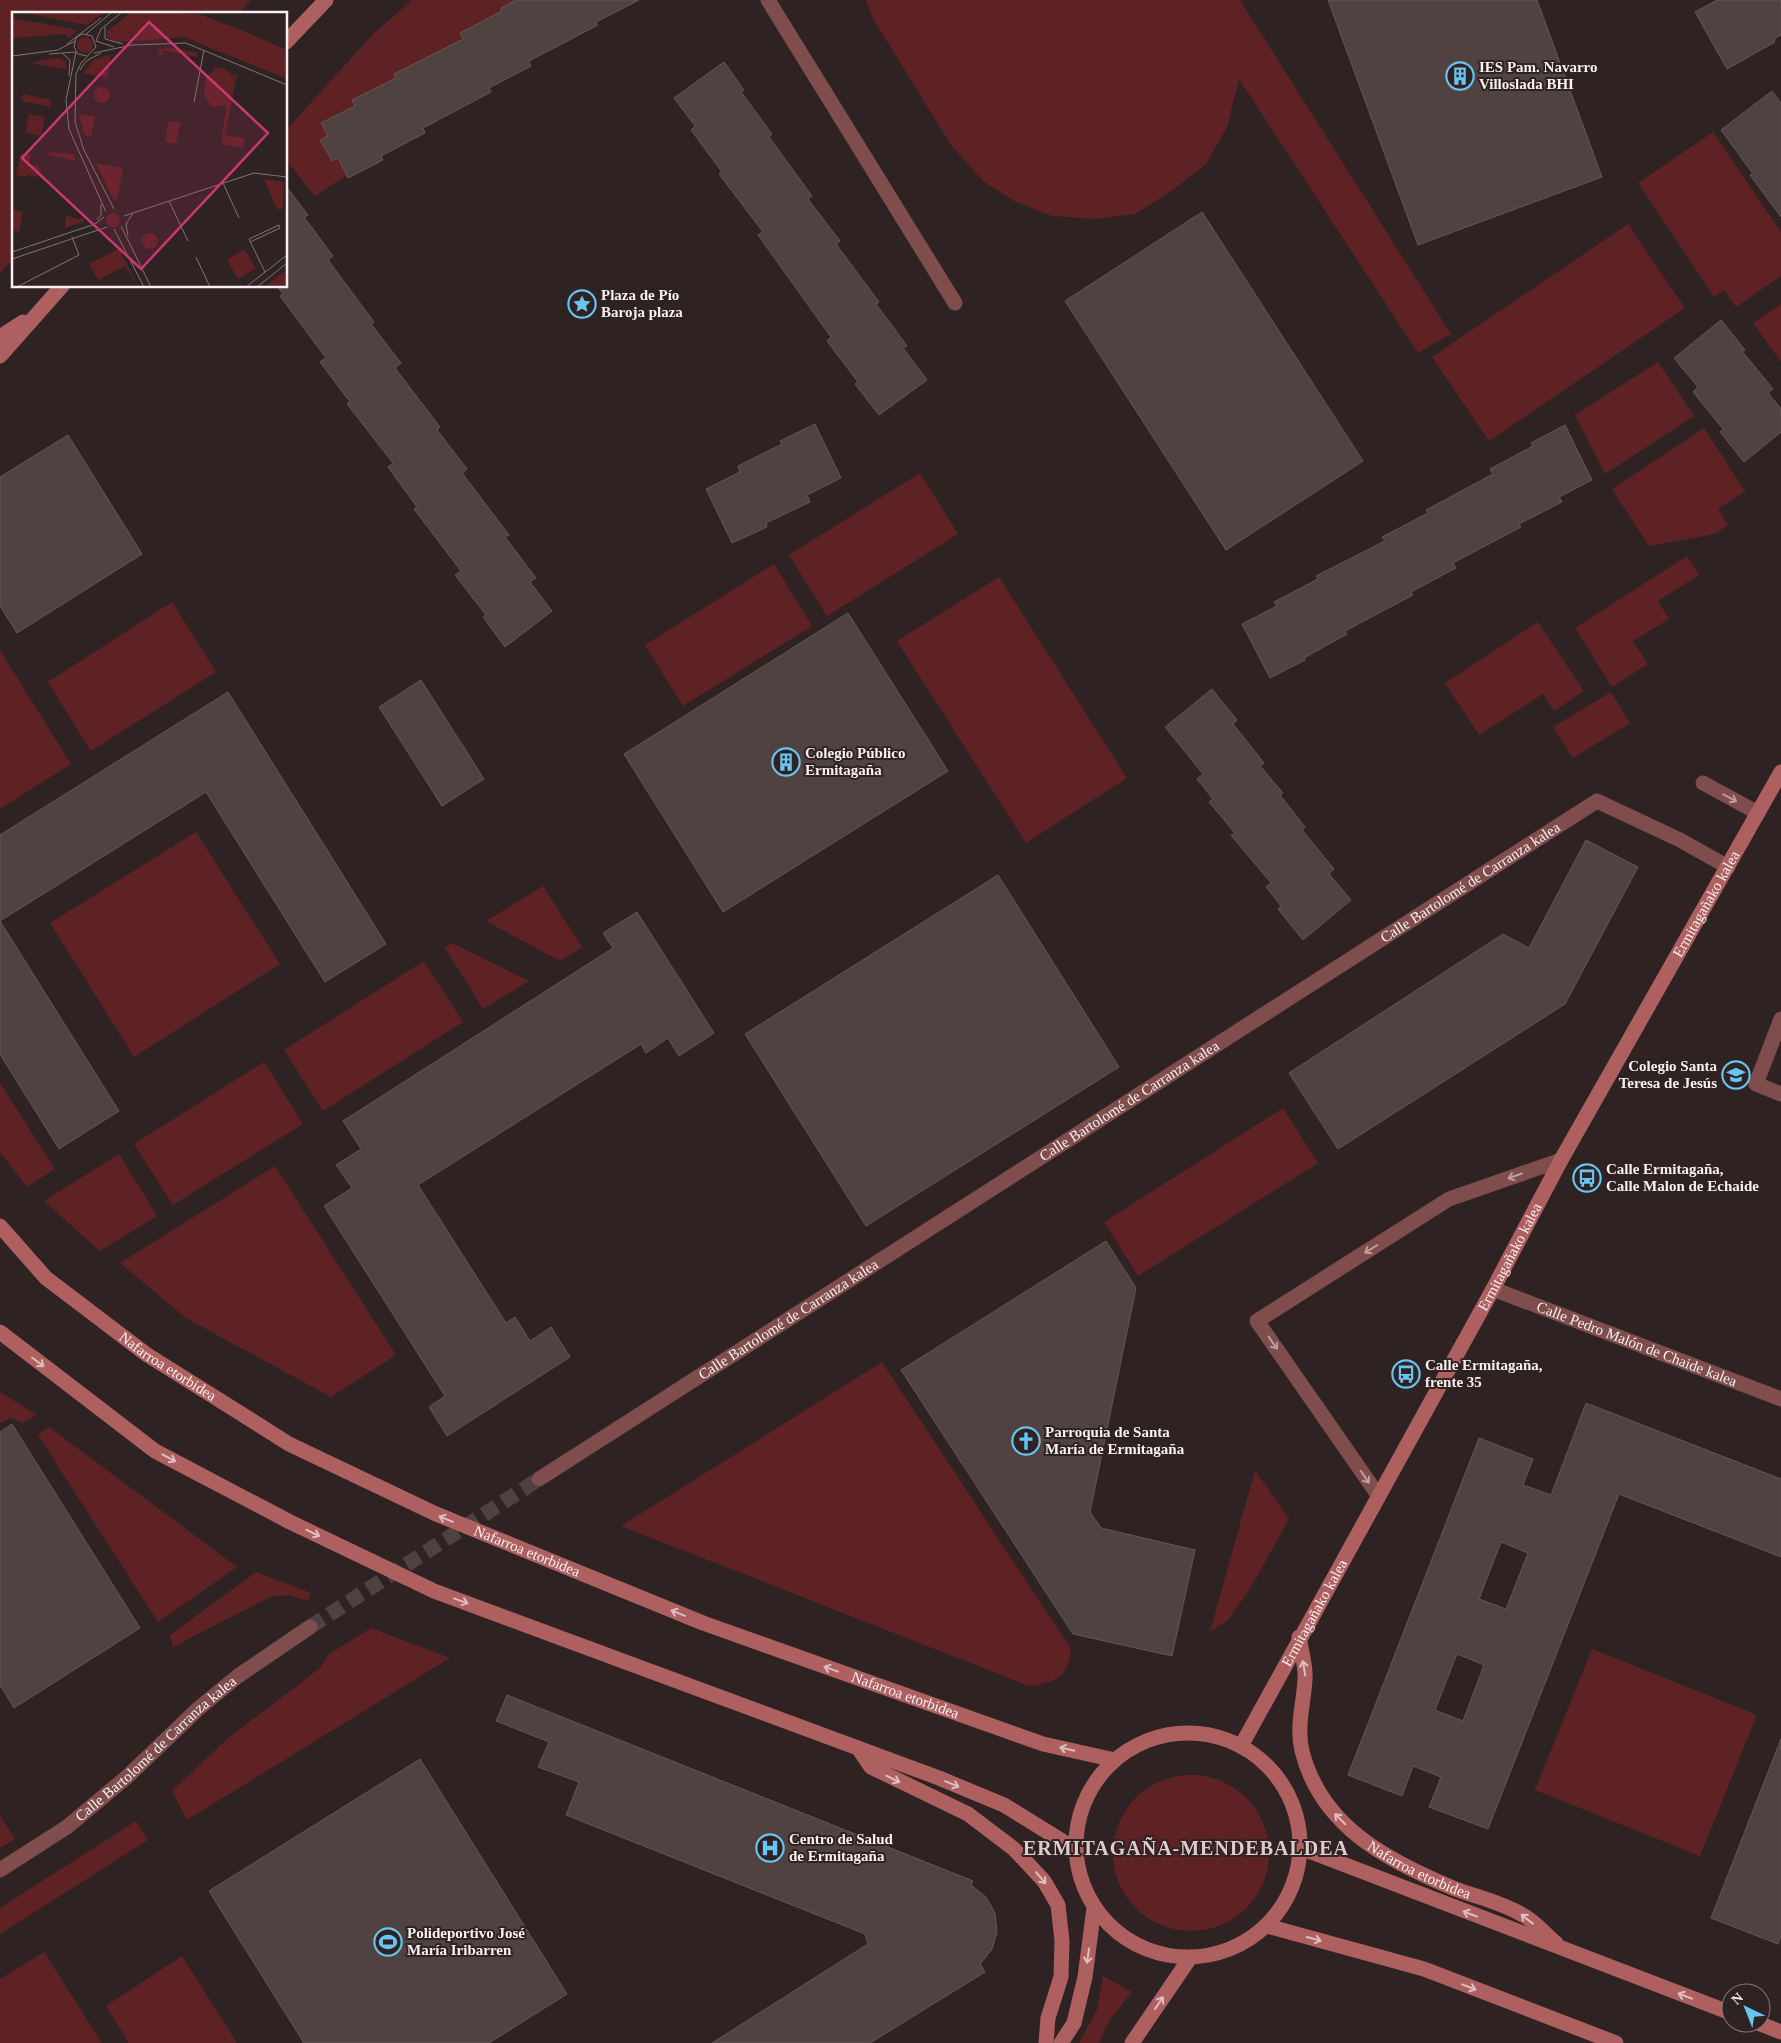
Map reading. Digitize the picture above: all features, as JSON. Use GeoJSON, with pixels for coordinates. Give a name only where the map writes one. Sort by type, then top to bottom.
{"type":"FeatureCollection","features":[{"type":"Feature","properties":{"kind":"main road"},"geometry":{"type":"LineString","coordinates":[[288,40],[326,0]]}},
{"type":"Feature","properties":{"kind":"main road"},"geometry":{"type":"LineString","coordinates":[[0,356],[60,288]]}},
{"type":"Feature","properties":{"kind":"main road"},"geometry":{"type":"LineString","coordinates":[[0,337],[37,313]]}},
{"type":"Feature","properties":{"kind":"main road","name":"Ermitagañako kalea"},"geometry":{"type":"LineString","coordinates":[[1241,1746],[1299,1637],[1493,1289],[1561,1160],[1781,772]]}},
{"type":"Feature","properties":{"kind":"main road","name":"Nafarroa etorbidea"},"geometry":{"type":"LineString","coordinates":[[0,1226],[46,1278],[146,1354],[289,1444],[401,1498],[703,1623],[1043,1744],[1115,1760]]}},
{"type":"Feature","properties":{"kind":"main road"},"geometry":{"type":"LineString","coordinates":[[0,1332],[155,1451],[299,1526],[434,1591],[858,1748],[1004,1805],[1076,1849]]}},
{"type":"Feature","properties":{"kind":"main road","name":"Nafarroa etorbidea"},"geometry":{"type":"LineString","coordinates":[[1299,1637],[1306,1678],[1300,1725],[1301,1748],[1309,1775],[1319,1796],[1337,1817],[1364,1842],[1403,1866],[1523,1914],[1565,1950]]}},
{"type":"Feature","properties":{"kind":"main road"},"geometry":{"type":"LineString","coordinates":[[1176,1733],[1210,1734],[1241,1746],[1267,1764],[1286,1788],[1298,1817],[1301,1848],[1297,1877],[1285,1904],[1267,1926],[1244,1943],[1218,1954],[1190,1958],[1153,1953],[1120,1936],[1094,1908],[1081,1880],[1076,1849],[1079,1816],[1093,1786],[1115,1760],[1144,1742],[1176,1733]]}},
{"type":"Feature","properties":{"kind":"main road"},"geometry":{"type":"LineString","coordinates":[[858,1748],[871,1768],[968,1814],[1014,1849],[1044,1881],[1058,1905],[1062,1941],[1061,1977],[1048,2018],[1046,2043]]}},
{"type":"Feature","properties":{"kind":"main road","name":"Nafarroa etorbidea"},"geometry":{"type":"LineString","coordinates":[[1301,1848],[1721,2009]]}},
{"type":"Feature","properties":{"kind":"main road"},"geometry":{"type":"LineString","coordinates":[[1061,2043],[1074,2023],[1085,1977],[1094,1908]]}},
{"type":"Feature","properties":{"kind":"main road"},"geometry":{"type":"LineString","coordinates":[[1267,1926],[1424,1969],[1616,2043]]}},
{"type":"Feature","properties":{"kind":"main road"},"geometry":{"type":"LineString","coordinates":[[1132,2043],[1190,1958]]}},
{"type":"Feature","properties":{"kind":"street"},"geometry":{"type":"LineString","coordinates":[[768,0],[955,303]]}},
{"type":"Feature","properties":{"kind":"street"},"geometry":{"type":"LineString","coordinates":[[1702,783],[1758,813]]}},
{"type":"Feature","properties":{"kind":"street","name":"Calle Bartolomé de Carranza kalea"},"geometry":{"type":"LineString","coordinates":[[538,1479],[1597,801],[1680,840],[1728,867]]}},
{"type":"Feature","properties":{"kind":"street"},"geometry":{"type":"LineString","coordinates":[[1781,1019],[1756,1084],[1781,1094]]}},
{"type":"Feature","properties":{"kind":"street"},"geometry":{"type":"LineString","coordinates":[[1378,1495],[1257,1320],[1449,1199],[1561,1160]]}},
{"type":"Feature","properties":{"kind":"street","name":"Calle Pedro Malón de Chaide kalea"},"geometry":{"type":"LineString","coordinates":[[1493,1289],[1781,1399]]}},
{"type":"Feature","properties":{"kind":"street","name":"Calle Bartolomé de Carranza kalea"},"geometry":{"type":"LineString","coordinates":[[0,1870],[68,1827],[128,1776],[199,1708],[238,1676],[310,1627]]}},
{"type":"Feature","properties":{"kind":"shaded area"},"geometry":{"type":"Polygon","coordinates":[[[0,0],[251,0],[239,12],[12,12],[12,260],[0,273],[0,0]]]}},
{"type":"Feature","properties":{"kind":"shaded area"},"geometry":{"type":"Polygon","coordinates":[[[412,0],[516,0],[501,8],[502,11],[463,39],[395,74],[396,78],[352,100],[355,106],[321,123],[328,136],[320,140],[331,161],[338,158],[347,175],[315,196],[288,162],[288,128],[373,34],[412,0]]]}},
{"type":"Feature","properties":{"kind":"shaded area"},"geometry":{"type":"Polygon","coordinates":[[[866,0],[1240,0],[1451,334],[1418,353],[1239,79],[1227,127],[1206,164],[1173,190],[1135,214],[1095,219],[1052,216],[1014,201],[983,181],[951,145],[872,17],[866,0]]]}},
{"type":"Feature","properties":{"kind":"shaded area"},"geometry":{"type":"Polygon","coordinates":[[[1713,132],[1781,232],[1781,276],[1736,307],[1724,290],[1714,297],[1638,183],[1713,132]]]}},
{"type":"Feature","properties":{"kind":"shaded area"},"geometry":{"type":"Polygon","coordinates":[[[1628,224],[1685,308],[1489,441],[1432,357],[1628,224]]]}},
{"type":"Feature","properties":{"kind":"shaded area"},"geometry":{"type":"Polygon","coordinates":[[[1781,304],[1781,362],[1753,323],[1781,304]]]}},
{"type":"Feature","properties":{"kind":"shaded area"},"geometry":{"type":"Polygon","coordinates":[[[1658,362],[1694,416],[1605,474],[1575,415],[1658,362]]]}},
{"type":"Feature","properties":{"kind":"shaded area"},"geometry":{"type":"Polygon","coordinates":[[[1704,428],[1745,491],[1718,509],[1728,525],[1715,534],[1649,546],[1612,489],[1704,428]]]}},
{"type":"Feature","properties":{"kind":"shaded area"},"geometry":{"type":"Polygon","coordinates":[[[920,473],[958,534],[827,616],[789,555],[920,473]]]}},
{"type":"Feature","properties":{"kind":"shaded area"},"geometry":{"type":"Polygon","coordinates":[[[1687,556],[1699,575],[1658,601],[1669,619],[1633,641],[1648,664],[1612,687],[1575,628],[1687,556]]]}},
{"type":"Feature","properties":{"kind":"shaded area"},"geometry":{"type":"Polygon","coordinates":[[[774,564],[812,626],[683,706],[645,645],[774,564]]]}},
{"type":"Feature","properties":{"kind":"shaded area"},"geometry":{"type":"Polygon","coordinates":[[[999,577],[1127,778],[1026,843],[897,641],[999,577]]]}},
{"type":"Feature","properties":{"kind":"shaded area"},"geometry":{"type":"Polygon","coordinates":[[[172,602],[216,672],[91,751],[48,682],[172,602]]]}},
{"type":"Feature","properties":{"kind":"shaded area"},"geometry":{"type":"Polygon","coordinates":[[[1538,622],[1584,691],[1554,711],[1543,694],[1479,735],[1445,683],[1538,622]]]}},
{"type":"Feature","properties":{"kind":"shaded area"},"geometry":{"type":"Polygon","coordinates":[[[0,650],[71,764],[0,809],[0,650]]]}},
{"type":"Feature","properties":{"kind":"shaded area"},"geometry":{"type":"Polygon","coordinates":[[[1611,692],[1630,723],[1573,758],[1553,727],[1611,692]]]}},
{"type":"Feature","properties":{"kind":"shaded area"},"geometry":{"type":"Polygon","coordinates":[[[196,832],[280,964],[134,1057],[50,923],[196,832]]]}},
{"type":"Feature","properties":{"kind":"shaded area"},"geometry":{"type":"Polygon","coordinates":[[[543,886],[582,947],[560,961],[486,921],[543,886]]]}},
{"type":"Feature","properties":{"kind":"shaded area"},"geometry":{"type":"Polygon","coordinates":[[[452,943],[529,981],[483,1009],[445,948],[452,943]]]}},
{"type":"Feature","properties":{"kind":"shaded area"},"geometry":{"type":"Polygon","coordinates":[[[424,961],[463,1022],[323,1111],[284,1050],[424,961]]]}},
{"type":"Feature","properties":{"kind":"shaded area"},"geometry":{"type":"Polygon","coordinates":[[[264,1062],[303,1124],[173,1205],[134,1144],[264,1062]]]}},
{"type":"Feature","properties":{"kind":"shaded area"},"geometry":{"type":"Polygon","coordinates":[[[0,1083],[55,1169],[27,1187],[0,1152],[0,1083]]]}},
{"type":"Feature","properties":{"kind":"shaded area"},"geometry":{"type":"Polygon","coordinates":[[[1283,1108],[1318,1163],[1138,1276],[1104,1222],[1283,1108]]]}},
{"type":"Feature","properties":{"kind":"shaded area"},"geometry":{"type":"Polygon","coordinates":[[[119,1154],[157,1216],[100,1251],[44,1201],[119,1154]]]}},
{"type":"Feature","properties":{"kind":"shaded area"},"geometry":{"type":"Polygon","coordinates":[[[275,1166],[396,1355],[331,1397],[186,1318],[120,1263],[275,1166]]]}},
{"type":"Feature","properties":{"kind":"shaded area"},"geometry":{"type":"Polygon","coordinates":[[[882,1362],[1071,1649],[1067,1666],[1059,1677],[1047,1683],[1029,1686],[621,1526],[882,1362]]]}},
{"type":"Feature","properties":{"kind":"shaded area"},"geometry":{"type":"Polygon","coordinates":[[[0,1392],[37,1415],[22,1423],[10,1418],[0,1423],[0,1392]]]}},
{"type":"Feature","properties":{"kind":"shaded area"},"geometry":{"type":"Polygon","coordinates":[[[49,1427],[237,1567],[158,1622],[38,1435],[49,1427]]]}},
{"type":"Feature","properties":{"kind":"shaded area"},"geometry":{"type":"Polygon","coordinates":[[[1255,1470],[1289,1519],[1251,1587],[1229,1619],[1210,1632],[1255,1470]]]}},
{"type":"Feature","properties":{"kind":"shaded area"},"geometry":{"type":"Polygon","coordinates":[[[256,1572],[311,1593],[308,1601],[290,1595],[272,1596],[173,1647],[170,1635],[256,1572]]]}},
{"type":"Feature","properties":{"kind":"shaded area"},"geometry":{"type":"Polygon","coordinates":[[[371,1628],[450,1658],[187,1820],[172,1791],[227,1739],[320,1668],[328,1655],[371,1628]]]}},
{"type":"Feature","properties":{"kind":"shaded area"},"geometry":{"type":"Polygon","coordinates":[[[1592,1649],[1757,1715],[1700,1856],[1535,1790],[1592,1649]]]}},
{"type":"Feature","properties":{"kind":"shaded area"},"geometry":{"type":"Polygon","coordinates":[[[1191,1775],[1221,1781],[1234,1788],[1246,1798],[1256,1810],[1263,1823],[1269,1853],[1263,1883],[1256,1896],[1246,1908],[1234,1918],[1221,1925],[1191,1931],[1161,1925],[1148,1918],[1136,1908],[1126,1896],[1119,1883],[1113,1853],[1119,1823],[1126,1810],[1136,1798],[1148,1788],[1161,1781],[1191,1775]]]}},
{"type":"Feature","properties":{"kind":"shaded area"},"geometry":{"type":"Polygon","coordinates":[[[0,1815],[15,1839],[0,1848],[0,1815]]]}},
{"type":"Feature","properties":{"kind":"shaded area"},"geometry":{"type":"Polygon","coordinates":[[[136,1821],[148,1840],[0,1934],[0,1908],[136,1821]]]}},
{"type":"Feature","properties":{"kind":"shaded area"},"geometry":{"type":"Polygon","coordinates":[[[44,1952],[102,2043],[0,2043],[0,1979],[44,1952]]]}},
{"type":"Feature","properties":{"kind":"shaded area"},"geometry":{"type":"Polygon","coordinates":[[[182,1956],[237,2043],[129,2043],[106,2006],[182,1956]]]}},
{"type":"Feature","properties":{"kind":"shaded area"},"geometry":{"type":"Polygon","coordinates":[[[1103,1976],[1132,1992],[1109,2021],[1099,2043],[1079,2043],[1097,2010],[1103,1976]]]}},
{"type":"Feature","properties":{"kind":"building"},"geometry":{"type":"Polygon","coordinates":[[[516,0],[639,0],[596,22],[598,25],[529,61],[531,66],[489,88],[491,92],[423,128],[425,133],[381,156],[383,160],[348,178],[338,158],[332,161],[320,140],[328,136],[321,123],[355,106],[352,100],[396,78],[394,74],[463,39],[460,33],[502,11],[501,8],[516,0]]]}},
{"type":"Feature","properties":{"kind":"building","name":"IES Pam. Navarro Villoslada BHI"},"geometry":{"type":"Polygon","coordinates":[[[1328,0],[1537,0],[1602,177],[1418,245],[1328,0]]]}},
{"type":"Feature","properties":{"kind":"building"},"geometry":{"type":"Polygon","coordinates":[[[1717,0],[1781,0],[1781,35],[1774,39],[1775,42],[1727,69],[1695,12],[1717,0]]]}},
{"type":"Feature","properties":{"kind":"building"},"geometry":{"type":"Polygon","coordinates":[[[724,62],[744,90],[741,92],[772,134],[769,137],[812,196],[808,199],[840,241],[836,244],[879,302],[876,304],[907,346],[903,348],[927,380],[879,415],[855,384],[858,382],[827,341],[831,337],[758,235],[763,232],[719,174],[722,172],[691,130],[695,126],[674,98],[724,62]]]}},
{"type":"Feature","properties":{"kind":"building"},"geometry":{"type":"Polygon","coordinates":[[[1772,91],[1781,103],[1781,217],[1750,175],[1753,174],[1721,130],[1772,91]]]}},
{"type":"Feature","properties":{"kind":"building"},"geometry":{"type":"Polygon","coordinates":[[[288,189],[308,215],[304,217],[333,256],[328,260],[374,322],[371,324],[401,363],[395,368],[440,427],[437,430],[467,469],[462,473],[509,535],[505,537],[536,578],[530,582],[552,611],[505,647],[483,617],[486,615],[455,575],[461,571],[414,509],[417,507],[388,467],[393,463],[347,404],[350,402],[320,362],[326,358],[280,296],[283,294],[278,288],[288,288],[288,189]]]}},
{"type":"Feature","properties":{"kind":"building"},"geometry":{"type":"Polygon","coordinates":[[[1202,212],[1363,461],[1226,550],[1065,301],[1202,212]]]}},
{"type":"Feature","properties":{"kind":"building"},"geometry":{"type":"Polygon","coordinates":[[[1721,320],[1745,350],[1742,351],[1773,389],[1768,393],[1781,409],[1781,432],[1744,462],[1720,432],[1723,429],[1693,392],[1698,387],[1674,358],[1721,320]]]}},
{"type":"Feature","properties":{"kind":"building"},"geometry":{"type":"Polygon","coordinates":[[[815,424],[841,478],[807,495],[810,502],[766,523],[767,527],[732,543],[706,489],[740,472],[738,466],[782,444],[780,441],[815,424]]]}},
{"type":"Feature","properties":{"kind":"building"},"geometry":{"type":"Polygon","coordinates":[[[1565,425],[1592,480],[1559,497],[1562,502],[1519,524],[1521,527],[1453,563],[1456,568],[1411,592],[1413,595],[1345,631],[1347,634],[1304,658],[1305,660],[1270,678],[1242,624],[1277,606],[1274,602],[1318,579],[1316,576],[1385,541],[1382,537],[1428,513],[1426,510],[1493,474],[1490,469],[1533,446],[1531,443],[1565,425]]]}},
{"type":"Feature","properties":{"kind":"building"},"geometry":{"type":"Polygon","coordinates":[[[68,435],[142,554],[17,633],[0,606],[0,477],[68,435]]]}},
{"type":"Feature","properties":{"kind":"building","name":"Colegio Público Ermitagaña"},"geometry":{"type":"Polygon","coordinates":[[[848,613],[948,771],[723,912],[624,754],[848,613]]]}},
{"type":"Feature","properties":{"kind":"building"},"geometry":{"type":"Polygon","coordinates":[[[421,680],[484,779],[442,806],[379,707],[421,680]]]}},
{"type":"Feature","properties":{"kind":"building"},"geometry":{"type":"Polygon","coordinates":[[[1212,689],[1237,720],[1233,724],[1264,763],[1260,766],[1283,793],[1280,795],[1305,827],[1302,830],[1334,869],[1329,874],[1351,900],[1303,940],[1278,909],[1281,906],[1266,887],[1271,883],[1231,835],[1235,833],[1209,802],[1213,799],[1197,779],[1203,774],[1165,727],[1212,689]]]}},
{"type":"Feature","properties":{"kind":"building"},"geometry":{"type":"Polygon","coordinates":[[[228,692],[386,944],[325,982],[206,792],[0,921],[0,835],[228,692]]]}},
{"type":"Feature","properties":{"kind":"building"},"geometry":{"type":"Polygon","coordinates":[[[1586,840],[1638,867],[1565,1004],[1338,1149],[1289,1073],[1503,934],[1529,948],[1586,840]]]}},
{"type":"Feature","properties":{"kind":"building"},"geometry":{"type":"Polygon","coordinates":[[[998,875],[1119,1067],[866,1226],[745,1034],[998,875]]]}},
{"type":"Feature","properties":{"kind":"building"},"geometry":{"type":"Polygon","coordinates":[[[637,912],[714,1033],[679,1056],[668,1038],[646,1053],[641,1044],[418,1185],[506,1323],[515,1317],[530,1341],[551,1327],[570,1357],[447,1436],[429,1407],[445,1396],[324,1206],[352,1188],[336,1165],[361,1149],[343,1121],[613,948],[603,933],[637,912]]]}},
{"type":"Feature","properties":{"kind":"building"},"geometry":{"type":"Polygon","coordinates":[[[0,921],[119,1111],[59,1149],[0,1054],[0,921]]]}},
{"type":"Feature","properties":{"kind":"building","name":"Parroquia de Santa María de Ermitagaña"},"geometry":{"type":"Polygon","coordinates":[[[1106,1241],[1136,1288],[1090,1512],[1101,1528],[1195,1550],[1172,1656],[1073,1634],[901,1370],[1106,1241]]]}},
{"type":"Feature","properties":{"kind":"building"},"geometry":{"type":"Polygon","coordinates":[[[1586,1403],[1781,1479],[1781,1557],[1619,1494],[1488,1829],[1429,1807],[1441,1777],[1413,1766],[1402,1796],[1348,1775],[1479,1438],[1533,1459],[1523,1485],[1551,1495],[1586,1403]],[[1501,1542],[1479,1599],[1506,1609],[1528,1553],[1501,1542]],[[1457,1654],[1435,1710],[1463,1721],[1484,1665],[1457,1654]]]}},
{"type":"Feature","properties":{"kind":"building"},"geometry":{"type":"Polygon","coordinates":[[[12,1424],[140,1628],[14,1708],[0,1685],[0,1432],[12,1424]]]}},
{"type":"Feature","properties":{"kind":"building","name":"Centro de Salud de Ermitagaña"},"geometry":{"type":"Polygon","coordinates":[[[507,1695],[973,1881],[971,1885],[986,1897],[995,1913],[997,1932],[992,1949],[980,1964],[985,1972],[870,2043],[712,2043],[868,1944],[865,1934],[566,1815],[579,1782],[538,1767],[549,1742],[496,1721],[507,1695]]]}},
{"type":"Feature","properties":{"kind":"building"},"geometry":{"type":"Polygon","coordinates":[[[1781,1739],[1781,1936],[1778,1944],[1711,1918],[1781,1739]]]}},
{"type":"Feature","properties":{"kind":"building","name":"Polideportivo José María Iribarren"},"geometry":{"type":"Polygon","coordinates":[[[420,1759],[567,1994],[489,2043],[304,2043],[209,1891],[420,1759]]]}},
{"type":"Feature","properties":{"kind":"tunnel"},"geometry":{"type":"LineString","coordinates":[[310,1627],[539,1479]]}},
{"type":"Feature","properties":{"kind":"place","name":"IES Pam. Navarro Villoslada BHI"},"geometry":{"type":"Point","coordinates":[1460,76]}},
{"type":"Feature","properties":{"kind":"place","name":"Plaza de Pío Baroja plaza"},"geometry":{"type":"Point","coordinates":[582,304]}},
{"type":"Feature","properties":{"kind":"place","name":"Colegio Público Ermitagaña"},"geometry":{"type":"Point","coordinates":[786,762]}},
{"type":"Feature","properties":{"kind":"place","name":"Colegio Santa Teresa de Jesús"},"geometry":{"type":"Point","coordinates":[1736,1075]}},
{"type":"Feature","properties":{"kind":"place","name":"Calle Ermitagaña, Calle Malon de Echaide"},"geometry":{"type":"Point","coordinates":[1587,1178]}},
{"type":"Feature","properties":{"kind":"place","name":"Calle Ermitagaña, frente 35"},"geometry":{"type":"Point","coordinates":[1406,1374]}},
{"type":"Feature","properties":{"kind":"place","name":"Parroquia de Santa María de Ermitagaña"},"geometry":{"type":"Point","coordinates":[1026,1441]}},
{"type":"Feature","properties":{"kind":"place","name":"Centro de Salud de Ermitagaña"},"geometry":{"type":"Point","coordinates":[770,1848]}},
{"type":"Feature","properties":{"kind":"place","name":"Polideportivo José María Iribarren"},"geometry":{"type":"Point","coordinates":[388,1942]}},
{"type":"Feature","properties":{"kind":"district","name":"ERMITAGAÑA-MENDEBALDEA"},"geometry":{"type":"Point","coordinates":[1186,1848]}}]}
